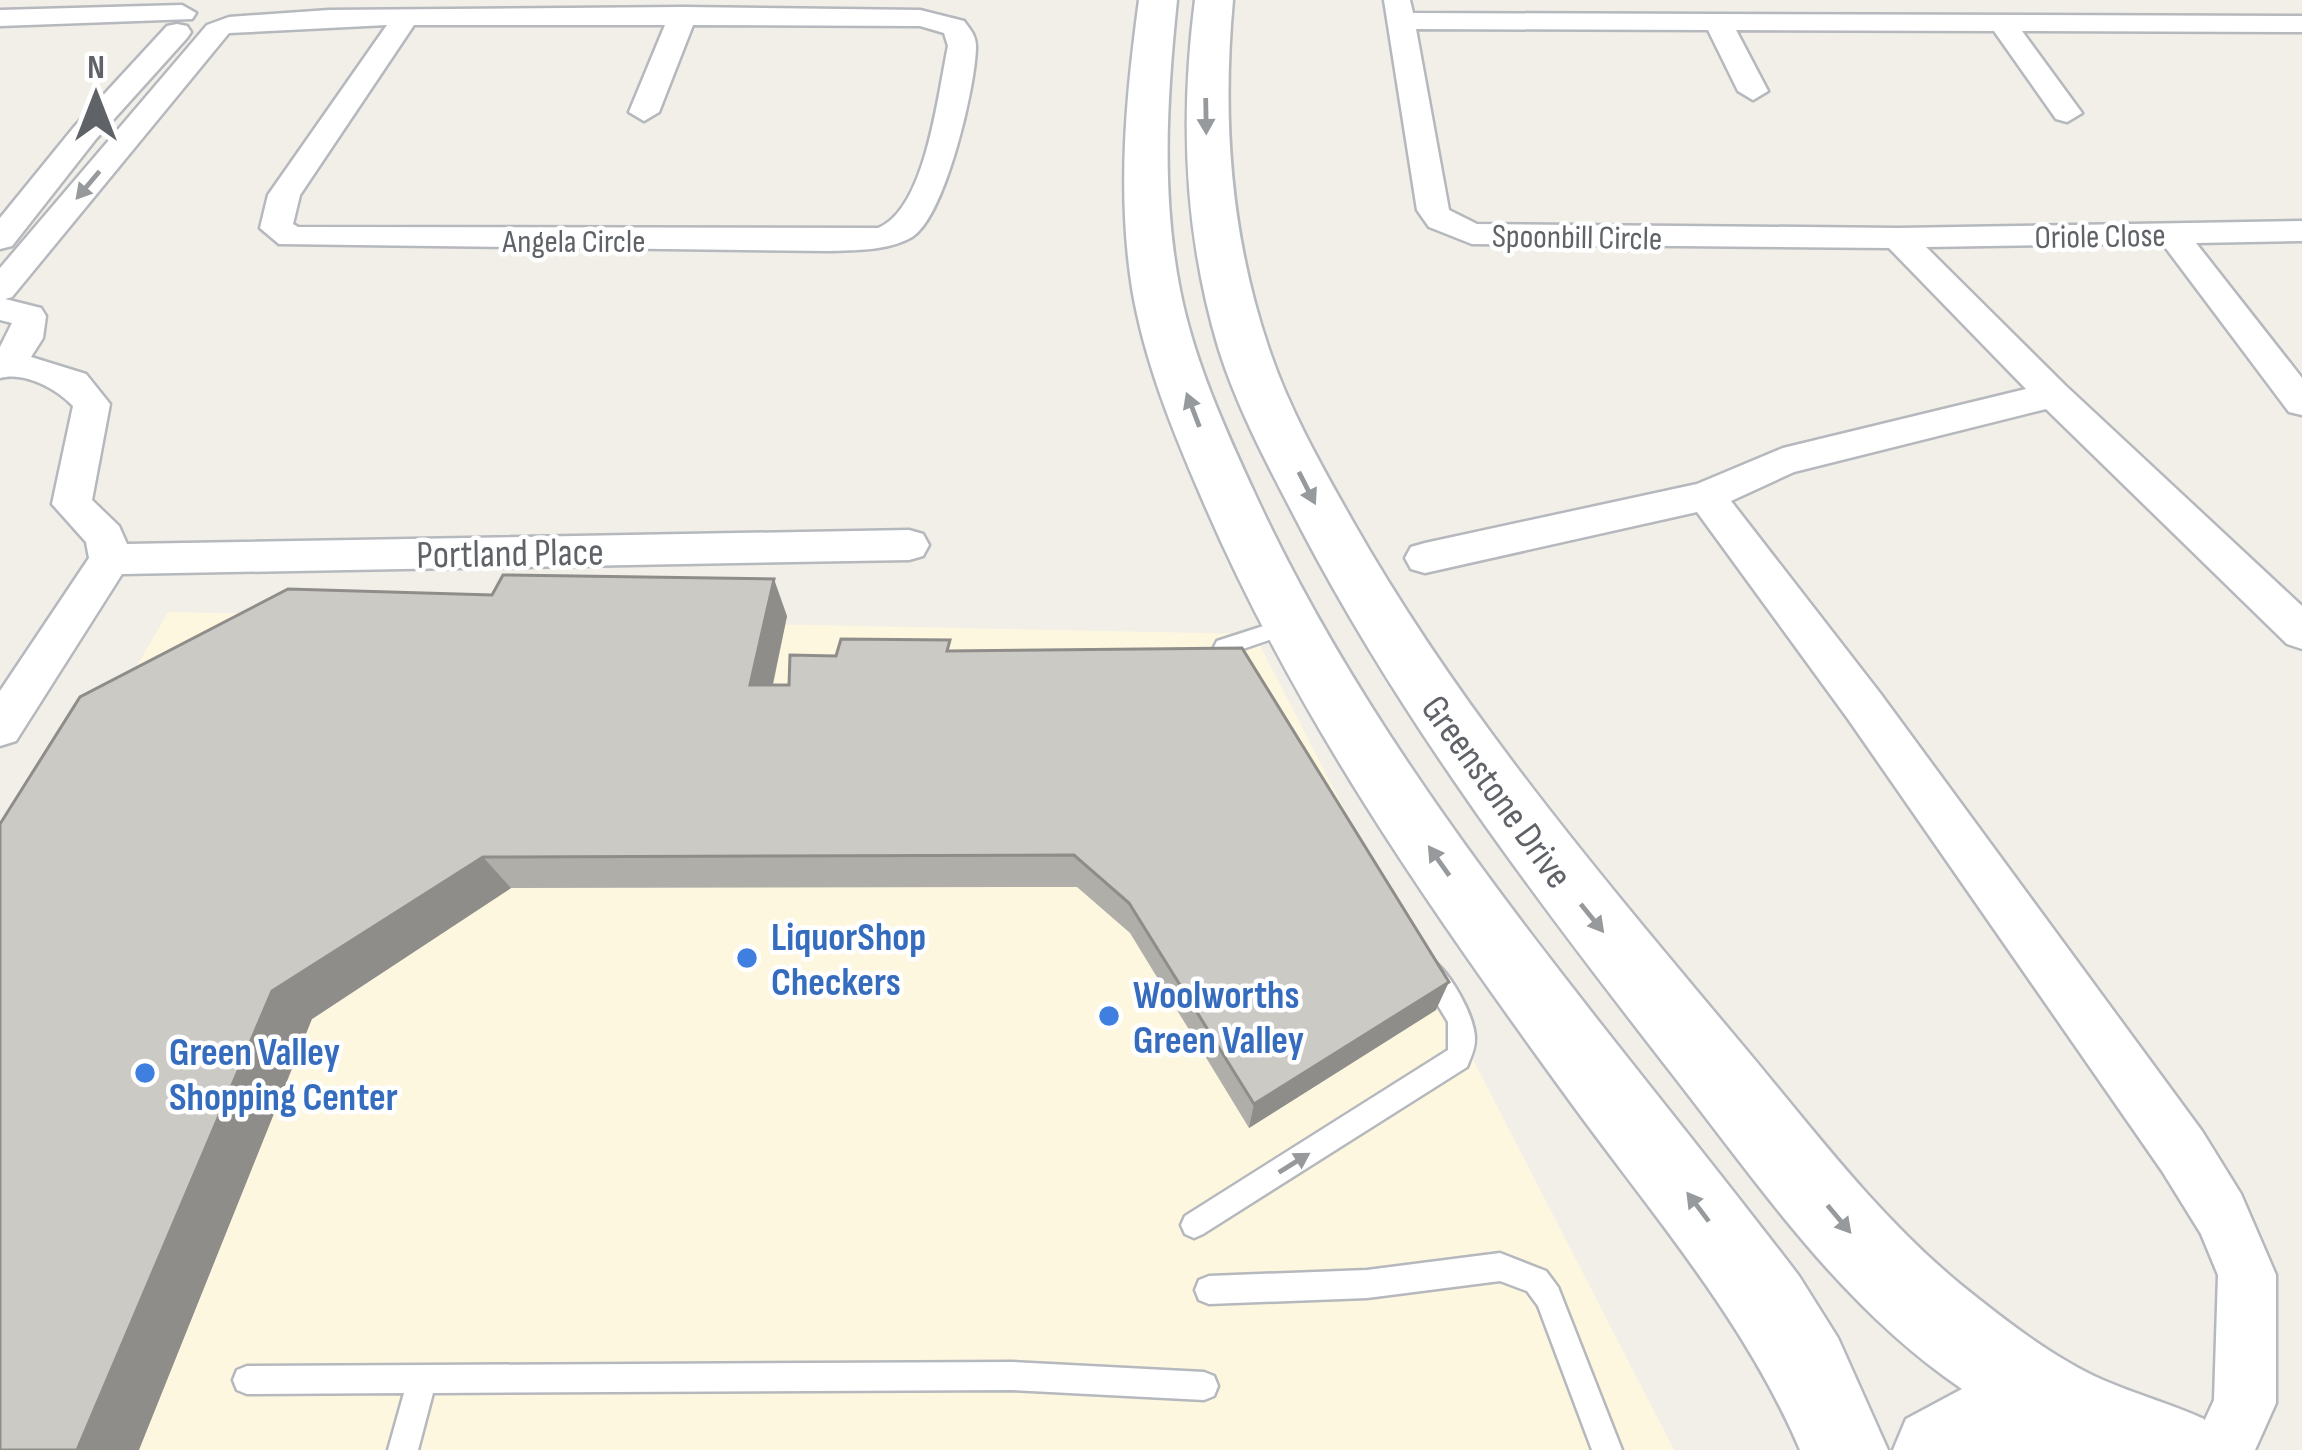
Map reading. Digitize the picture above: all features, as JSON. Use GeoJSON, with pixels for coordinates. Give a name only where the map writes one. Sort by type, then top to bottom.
{"type":"FeatureCollection","features":[{"type":"Feature","properties":{"kind":"main road"},"geometry":{"type":"LineString","coordinates":[[1158,0],[1143,178],[1156,293],[1180,375],[1230,505],[1288,626],[1348,728],[1472,908],[1770,1305],[1808,1368],[1844,1450]]}},
{"type":"Feature","properties":{"kind":"main road","name":"Greenstone Drive"},"geometry":{"type":"LineString","coordinates":[[1214,0],[1206,55],[1206,147],[1214,226],[1230,301],[1245,354],[1281,438],[1360,592],[1436,708],[1568,889],[1868,1252],[1942,1322],[2085,1419]]}},
{"type":"Feature","properties":{"kind":"main road"},"geometry":{"type":"LineString","coordinates":[[1937,1450],[1962,1433],[2008,1417],[2085,1419],[2173,1450]]}},
{"type":"Feature","properties":{"kind":"street","name":"Spoonbill Circle"},"geometry":{"type":"LineString","coordinates":[[1898,238],[1494,237],[1452,227],[1433,210],[1399,10],[1719,24],[2302,24]]}},
{"type":"Feature","properties":{"kind":"street"},"geometry":{"type":"LineString","coordinates":[[0,239],[85,134],[209,15]]}},
{"type":"Feature","properties":{"kind":"street"},"geometry":{"type":"LineString","coordinates":[[0,290],[209,15]]}},
{"type":"Feature","properties":{"kind":"street"},"geometry":{"type":"LineString","coordinates":[[0,18],[683,15],[644,112]]}},
{"type":"Feature","properties":{"kind":"street","name":"Angela Circle"},"geometry":{"type":"LineString","coordinates":[[406,17],[284,195],[276,228],[291,237],[829,241],[903,229],[925,203],[962,46],[962,34],[954,26],[920,17],[683,15]]}},
{"type":"Feature","properties":{"kind":"street"},"geometry":{"type":"LineString","coordinates":[[1719,24],[1753,91]]}},
{"type":"Feature","properties":{"kind":"street"},"geometry":{"type":"LineString","coordinates":[[2004,26],[2067,113]]}},
{"type":"Feature","properties":{"kind":"street","name":"Oriole Close"},"geometry":{"type":"LineString","coordinates":[[1898,238],[2302,231]]}},
{"type":"Feature","properties":{"kind":"street"},"geometry":{"type":"LineString","coordinates":[[2173,235],[2302,403]]}},
{"type":"Feature","properties":{"kind":"street"},"geometry":{"type":"LineString","coordinates":[[1898,238],[2053,395],[2302,632]]}},
{"type":"Feature","properties":{"kind":"street"},"geometry":{"type":"LineString","coordinates":[[0,309],[28,316],[28,335],[4,363],[74,383],[92,404],[72,504],[104,536],[110,560],[0,728]]}},
{"type":"Feature","properties":{"kind":"street"},"geometry":{"type":"LineString","coordinates":[[1425,558],[1706,496],[1783,461],[2053,395]]}},
{"type":"Feature","properties":{"kind":"street"},"geometry":{"type":"LineString","coordinates":[[1706,496],[1864,706],[2182,1151],[2221,1214],[2247,1275],[2245,1403],[2223,1450]]}},
{"type":"Feature","properties":{"kind":"street","name":"Portland Place"},"geometry":{"type":"LineString","coordinates":[[110,560],[909,545]]}},
{"type":"Feature","properties":{"kind":"lane"},"geometry":{"type":"LineString","coordinates":[[1249,686],[1224,647],[1288,626]]}},
{"type":"Feature","properties":{"kind":"lane"},"geometry":{"type":"LineString","coordinates":[[1194,1225],[1458,1058],[1463,1026],[1408,938]]}},
{"type":"Feature","properties":{"kind":"lane"},"geometry":{"type":"LineString","coordinates":[[1209,1290],[1367,1284],[1474,1268],[1517,1271],[1536,1281],[1548,1297],[1607,1450]]}},
{"type":"Feature","properties":{"kind":"lane"},"geometry":{"type":"LineString","coordinates":[[247,1380],[1012,1376],[1204,1386]]}},
{"type":"Feature","properties":{"kind":"lane"},"geometry":{"type":"LineString","coordinates":[[403,1450],[422,1379]]}},
{"type":"Feature","properties":{"kind":"shaded area","name":"Green Valley Shopping Center"},"geometry":{"type":"Polygon","coordinates":[[[168,612],[1254,634],[1674,1450],[0,1450],[0,906],[168,612]]]}},
{"type":"Feature","properties":{"kind":"building","name":"Green Valley Shopping Center"},"geometry":{"type":"Polygon","coordinates":[[[503,575],[774,579],[750,685],[789,685],[790,655],[836,656],[841,639],[950,640],[947,651],[1242,648],[1449,982],[1254,1104],[1129,903],[1074,855],[483,857],[272,991],[77,1450],[0,1450],[0,824],[80,697],[288,589],[492,595],[503,575]]]}},
{"type":"Feature","properties":{"kind":"place","name":"LiquorShop Checkers"},"geometry":{"type":"Point","coordinates":[747,958]}},
{"type":"Feature","properties":{"kind":"place","name":"Woolworths Green Valley"},"geometry":{"type":"Point","coordinates":[1109,1016]}},
{"type":"Feature","properties":{"kind":"place","name":"Green Valley Shopping Center"},"geometry":{"type":"Point","coordinates":[145,1073]}}]}
